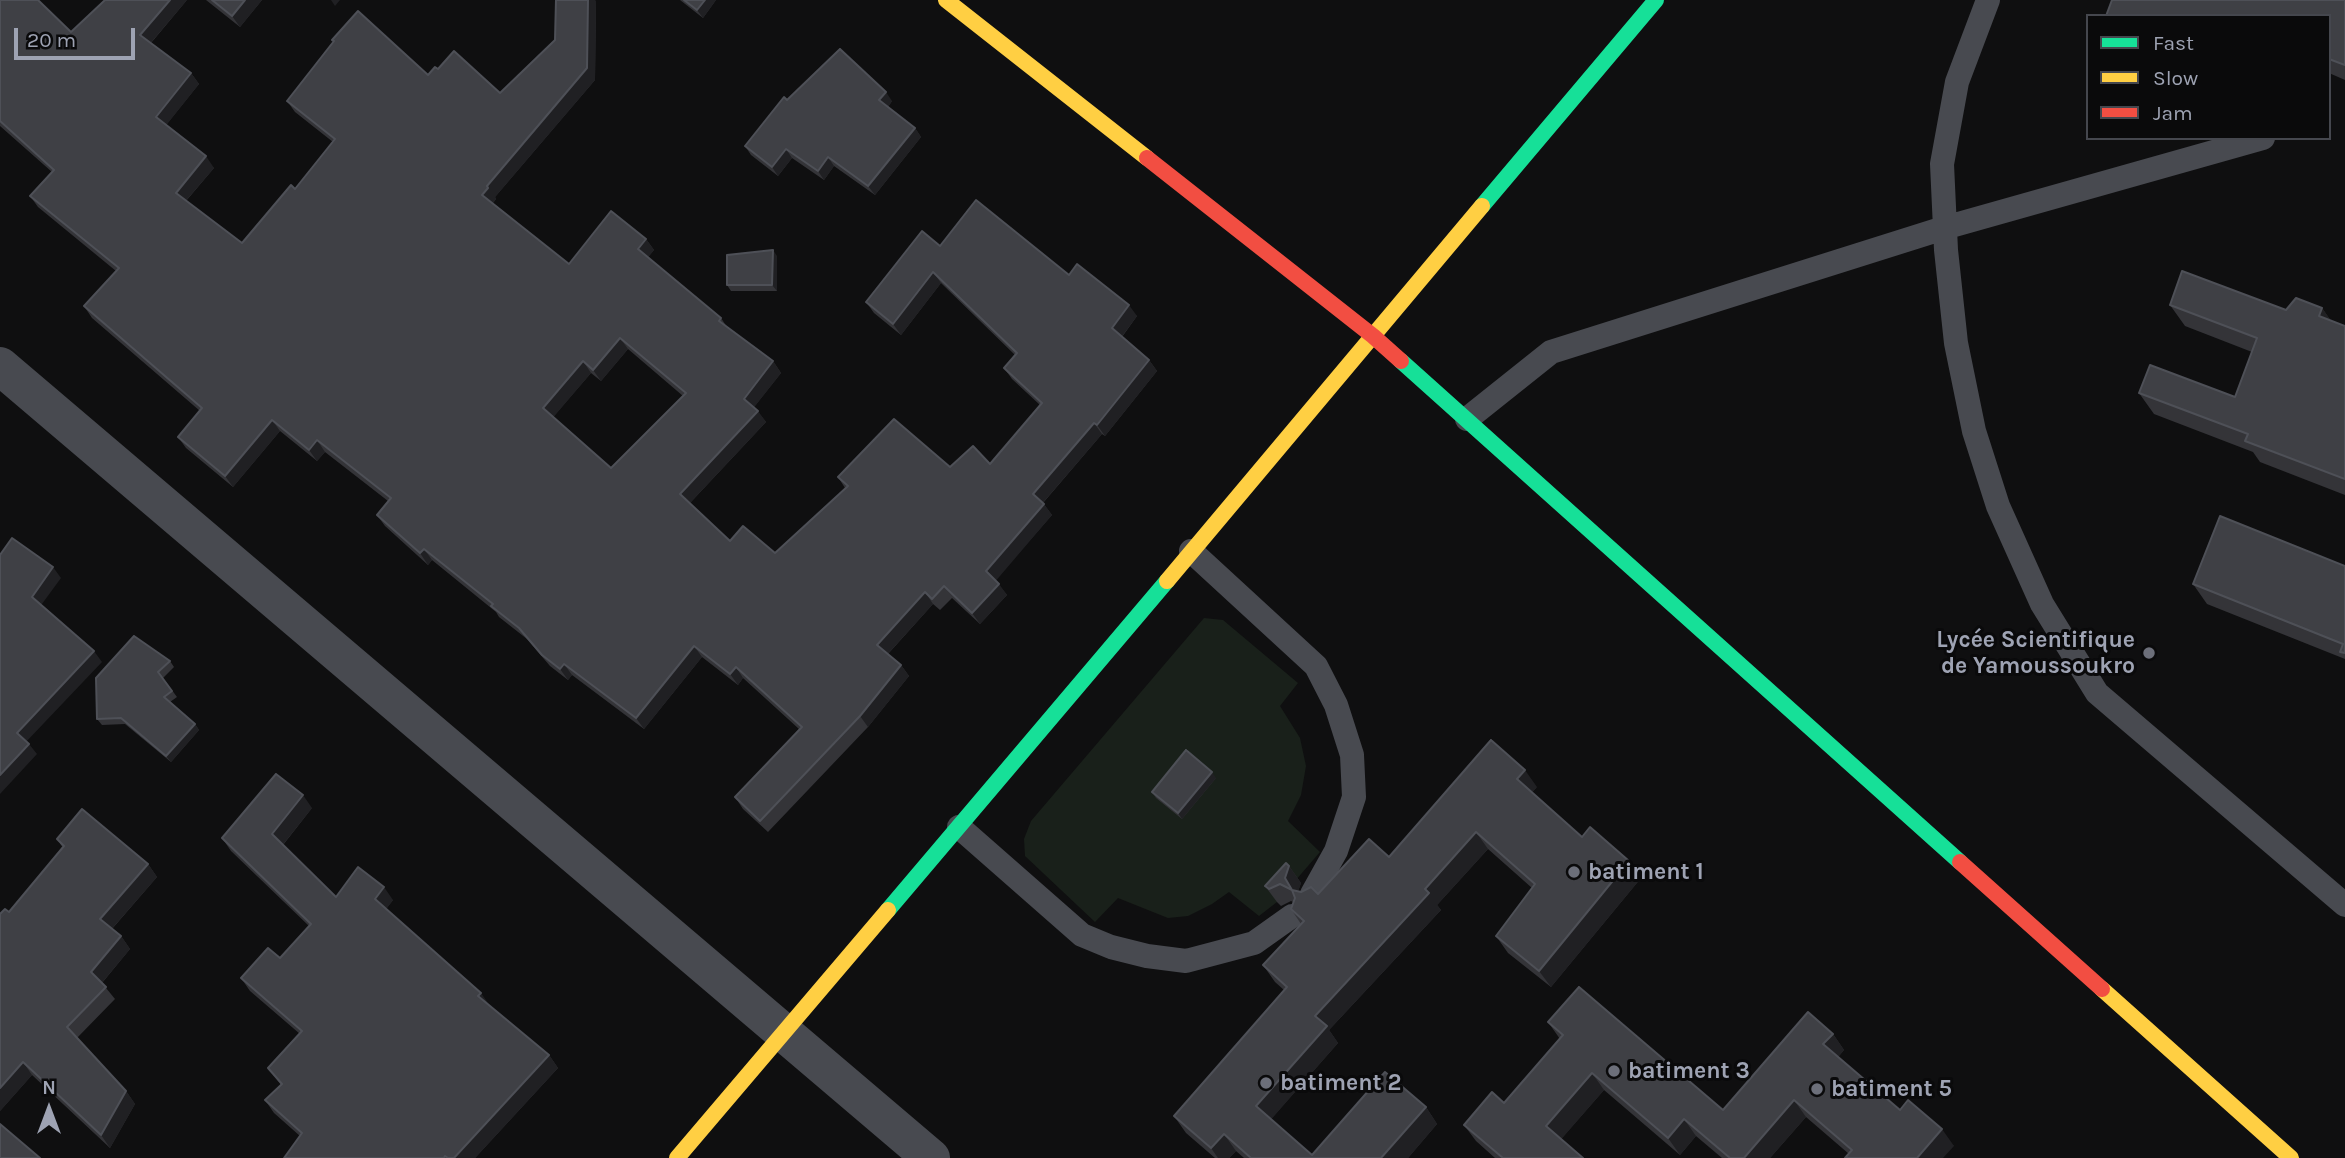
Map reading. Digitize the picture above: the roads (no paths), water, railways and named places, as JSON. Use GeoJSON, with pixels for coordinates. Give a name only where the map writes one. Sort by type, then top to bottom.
{"type":"FeatureCollection","features":[{"type":"Feature","properties":{"kind":"street"},"geometry":{"type":"LineString","coordinates":[[946,0],[1373,336],[2291,1158]]}},
{"type":"Feature","properties":{"kind":"street"},"geometry":{"type":"LineString","coordinates":[[677,1158],[1656,0]]}},
{"type":"Feature","properties":{"kind":"street"},"geometry":{"type":"LineString","coordinates":[[0,366],[931,1158]]}},
{"type":"Feature","properties":{"kind":"lane"},"geometry":{"type":"LineString","coordinates":[[1988,0],[1957,82],[1941,163],[1944,228],[1956,343],[1974,431],[1998,506],[2042,604],[2097,693],[2345,905]]}},
{"type":"Feature","properties":{"kind":"lane"},"geometry":{"type":"LineString","coordinates":[[1467,419],[1551,352],[1944,228],[2256,140]]}},
{"type":"Feature","properties":{"kind":"lane"},"geometry":{"type":"LineString","coordinates":[[1191,551],[1316,666],[1336,705],[1352,755],[1354,797],[1336,851],[1312,894]]}},
{"type":"Feature","properties":{"kind":"lane"},"geometry":{"type":"LineString","coordinates":[[959,827],[1082,934],[1111,947],[1147,956],[1186,961],[1254,943],[1292,916]]}},
{"type":"Feature","properties":{"kind":"place","name":"Lycée Scientifique de Yamoussoukro"},"geometry":{"type":"Point","coordinates":[2149,653]}},
{"type":"Feature","properties":{"kind":"place","name":"batiment 1"},"geometry":{"type":"Point","coordinates":[1574,872]}},
{"type":"Feature","properties":{"kind":"place","name":"batiment 3"},"geometry":{"type":"Point","coordinates":[1614,1071]}},
{"type":"Feature","properties":{"kind":"place","name":"batiment 2"},"geometry":{"type":"Point","coordinates":[1266,1083]}},
{"type":"Feature","properties":{"kind":"place","name":"batiment 5"},"geometry":{"type":"Point","coordinates":[1817,1089]}}]}
